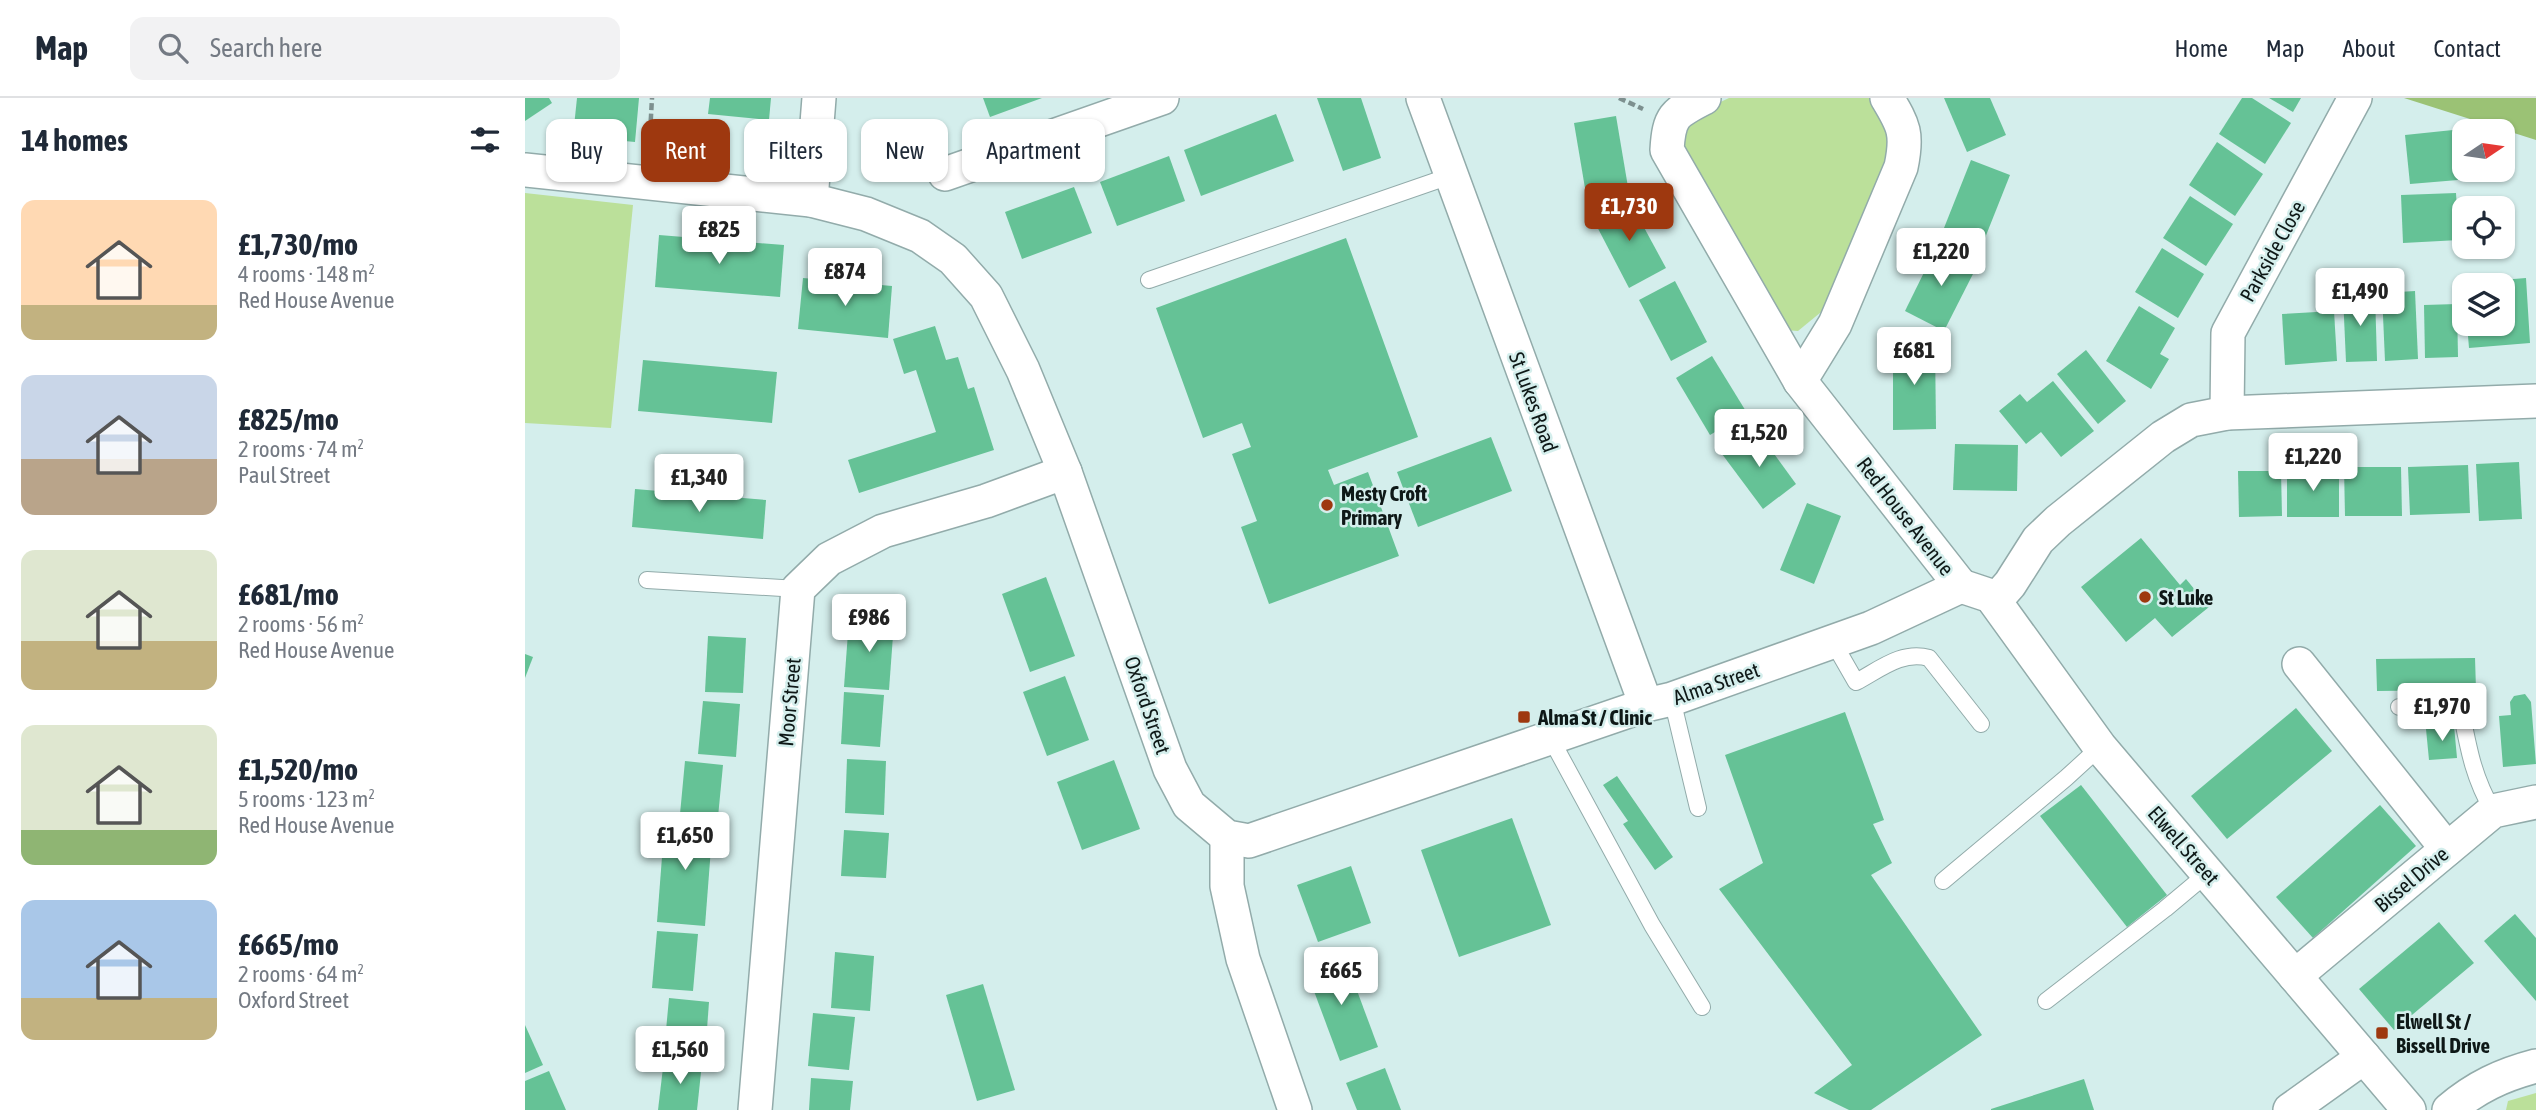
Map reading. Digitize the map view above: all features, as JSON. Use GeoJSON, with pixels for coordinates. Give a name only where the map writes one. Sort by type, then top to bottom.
{"type":"FeatureCollection","features":[{"type":"Feature","properties":{"kind":"street"},"geometry":{"type":"LineString","coordinates":[[811,200],[819,98]]}},
{"type":"Feature","properties":{"kind":"street"},"geometry":{"type":"LineString","coordinates":[[948,173],[1162,98]]}},
{"type":"Feature","properties":{"kind":"street","name":"St Lukes Road"},"geometry":{"type":"LineString","coordinates":[[1423,98],[1450,176],[1659,702]]}},
{"type":"Feature","properties":{"kind":"street","name":"Red House Avenue"},"geometry":{"type":"LineString","coordinates":[[1704,98],[1677,112],[1668,131],[1667,150],[1800,381],[1937,559],[1961,586]]}},
{"type":"Feature","properties":{"kind":"street"},"geometry":{"type":"LineString","coordinates":[[1800,381],[1835,324],[1901,167],[1906,142],[1900,121],[1887,98]]}},
{"type":"Feature","properties":{"kind":"street","name":"Parkside Close"},"geometry":{"type":"LineString","coordinates":[[2227,413],[2228,333],[2355,98]]}},
{"type":"Feature","properties":{"kind":"street","name":"Oxford Street"},"geometry":{"type":"LineString","coordinates":[[525,170],[811,200],[866,214],[920,236],[953,259],[986,296],[1023,370],[1065,472],[1171,769],[1189,804],[1227,836]]}},
{"type":"Feature","properties":{"kind":"street"},"geometry":{"type":"LineString","coordinates":[[1995,601],[2010,584],[2038,540],[2058,521],[2173,431],[2191,420],[2227,413],[2536,401]]}},
{"type":"Feature","properties":{"kind":"street"},"geometry":{"type":"LineString","coordinates":[[798,589],[829,559],[883,531],[986,501],[1065,472]]}},
{"type":"Feature","properties":{"kind":"street","name":"Alma Street"},"geometry":{"type":"LineString","coordinates":[[1227,836],[1249,841],[1551,739],[1871,628],[1961,586]]}},
{"type":"Feature","properties":{"kind":"street","name":"Elwell Street"},"geometry":{"type":"LineString","coordinates":[[1961,586],[1991,596],[2100,747],[2409,1110]]}},
{"type":"Feature","properties":{"kind":"street","name":"Moor Street"},"geometry":{"type":"LineString","coordinates":[[755,1110],[798,589]]}},
{"type":"Feature","properties":{"kind":"street"},"geometry":{"type":"LineString","coordinates":[[2299,664],[2447,849]]}},
{"type":"Feature","properties":{"kind":"street","name":"Bissel Drive"},"geometry":{"type":"LineString","coordinates":[[2295,976],[2493,811],[2536,802]]}},
{"type":"Feature","properties":{"kind":"street"},"geometry":{"type":"LineString","coordinates":[[1227,836],[1227,886],[1243,959],[1295,1110]]}},
{"type":"Feature","properties":{"kind":"street"},"geometry":{"type":"LineString","coordinates":[[2290,1110],[2364,1057]]}},
{"type":"Feature","properties":{"kind":"street"},"geometry":{"type":"LineString","coordinates":[[2449,1110],[2481,1086],[2504,1075],[2536,1066]]}},
{"type":"Feature","properties":{"kind":"lane"},"geometry":{"type":"LineString","coordinates":[[1149,280],[1450,176]]}},
{"type":"Feature","properties":{"kind":"lane"},"geometry":{"type":"LineString","coordinates":[[647,580],[798,589]]}},
{"type":"Feature","properties":{"kind":"lane"},"geometry":{"type":"LineString","coordinates":[[1833,642],[1856,682],[1900,658],[1919,655],[1929,659],[1981,724]]}},
{"type":"Feature","properties":{"kind":"lane"},"geometry":{"type":"LineString","coordinates":[[1659,702],[1698,808]]}},
{"type":"Feature","properties":{"kind":"lane"},"geometry":{"type":"LineString","coordinates":[[2399,707],[2460,705],[2472,763],[2480,788],[2493,811]]}},
{"type":"Feature","properties":{"kind":"lane"},"geometry":{"type":"LineString","coordinates":[[1551,739],[1652,925],[1702,1007]]}},
{"type":"Feature","properties":{"kind":"lane"},"geometry":{"type":"LineString","coordinates":[[1943,881],[2100,747]]}},
{"type":"Feature","properties":{"kind":"lane"},"geometry":{"type":"LineString","coordinates":[[2046,1001],[2208,873]]}},
{"type":"Feature","properties":{"kind":"path"},"geometry":{"type":"LineString","coordinates":[[647,184],[652,98]]}},
{"type":"Feature","properties":{"kind":"green space"},"geometry":{"type":"Polygon","coordinates":[[[1729,98],[1876,98],[1890,129],[1885,174],[1826,308],[1798,331],[1784,330],[1674,144],[1691,116],[1729,98]]]}},
{"type":"Feature","properties":{"kind":"green space"},"geometry":{"type":"Polygon","coordinates":[[[2404,98],[2536,98],[2536,140],[2515,133],[2515,119],[2470,119],[2404,98]]]}},
{"type":"Feature","properties":{"kind":"green space"},"geometry":{"type":"Polygon","coordinates":[[[525,193],[633,205],[611,428],[525,423],[525,193]]]}},
{"type":"Feature","properties":{"kind":"green space"},"geometry":{"type":"Polygon","coordinates":[[[2536,1093],[2536,1110],[2506,1110],[2508,1101],[2536,1093]]]}},
{"type":"Feature","properties":{"kind":"building"},"geometry":{"type":"Polygon","coordinates":[[[525,98],[549,98],[552,103],[525,121],[525,98]]]}},
{"type":"Feature","properties":{"kind":"building"},"geometry":{"type":"Polygon","coordinates":[[[577,98],[639,98],[635,142],[627,141],[627,119],[575,119],[577,98]]]}},
{"type":"Feature","properties":{"kind":"building"},"geometry":{"type":"Polygon","coordinates":[[[710,98],[771,98],[769,119],[708,114],[710,98]]]}},
{"type":"Feature","properties":{"kind":"building"},"geometry":{"type":"Polygon","coordinates":[[[983,98],[1042,98],[990,117],[983,98]]]}},
{"type":"Feature","properties":{"kind":"building"},"geometry":{"type":"Polygon","coordinates":[[[1317,98],[1361,98],[1381,158],[1343,171],[1317,98]]]}},
{"type":"Feature","properties":{"kind":"building"},"geometry":{"type":"Polygon","coordinates":[[[1944,98],[1990,98],[2006,135],[1967,152],[1944,98]]]}},
{"type":"Feature","properties":{"kind":"building"},"geometry":{"type":"Polygon","coordinates":[[[2242,98],[2252,98],[2291,123],[2265,164],[2219,134],[2242,98]]]}},
{"type":"Feature","properties":{"kind":"building"},"geometry":{"type":"Polygon","coordinates":[[[2269,98],[2301,98],[2293,112],[2269,98]]]}},
{"type":"Feature","properties":{"kind":"building"},"geometry":{"type":"Polygon","coordinates":[[[1276,114],[1294,161],[1201,196],[1184,150],[1276,114]]]}},
{"type":"Feature","properties":{"kind":"building"},"geometry":{"type":"Polygon","coordinates":[[[1616,116],[1628,187],[1586,194],[1574,123],[1616,116]]]}},
{"type":"Feature","properties":{"kind":"building"},"geometry":{"type":"Polygon","coordinates":[[[2452,130],[2452,180],[2410,184],[2405,135],[2452,130]]]}},
{"type":"Feature","properties":{"kind":"building"},"geometry":{"type":"Polygon","coordinates":[[[2217,142],[2263,174],[2235,216],[2189,185],[2217,142]]]}},
{"type":"Feature","properties":{"kind":"building"},"geometry":{"type":"Polygon","coordinates":[[[1169,156],[1185,201],[1117,226],[1100,182],[1169,156]]]}},
{"type":"Feature","properties":{"kind":"building"},"geometry":{"type":"Polygon","coordinates":[[[1971,160],[2010,175],[1981,248],[1942,233],[1971,160]]]}},
{"type":"Feature","properties":{"kind":"building"},"geometry":{"type":"Polygon","coordinates":[[[1074,187],[1092,233],[1022,259],[1005,212],[1074,187]]]}},
{"type":"Feature","properties":{"kind":"building"},"geometry":{"type":"Polygon","coordinates":[[[2456,193],[2456,196],[2452,196],[2452,240],[2403,243],[2401,195],[2456,193]]]}},
{"type":"Feature","properties":{"kind":"building"},"geometry":{"type":"Polygon","coordinates":[[[2190,196],[2233,224],[2206,266],[2163,238],[2190,196]]]}},
{"type":"Feature","properties":{"kind":"building"},"geometry":{"type":"Polygon","coordinates":[[[1628,198],[1666,268],[1629,288],[1592,217],[1628,198]]]}},
{"type":"Feature","properties":{"kind":"building"},"geometry":{"type":"Polygon","coordinates":[[[659,235],[784,245],[780,297],[655,287],[659,235]]]}},
{"type":"Feature","properties":{"kind":"building"},"geometry":{"type":"Polygon","coordinates":[[[1346,238],[1418,437],[1328,470],[1334,485],[1368,472],[1399,556],[1269,604],[1241,527],[1257,521],[1232,454],[1251,447],[1242,423],[1203,438],[1156,308],[1346,238]]]}},
{"type":"Feature","properties":{"kind":"building"},"geometry":{"type":"Polygon","coordinates":[[[1937,246],[1977,266],[1944,331],[1905,311],[1937,246]]]}},
{"type":"Feature","properties":{"kind":"building"},"geometry":{"type":"Polygon","coordinates":[[[2162,248],[2204,274],[2178,318],[2135,292],[2162,248]]]}},
{"type":"Feature","properties":{"kind":"building"},"geometry":{"type":"Polygon","coordinates":[[[803,278],[892,286],[888,338],[798,329],[803,278]]]}},
{"type":"Feature","properties":{"kind":"building"},"geometry":{"type":"Polygon","coordinates":[[[2526,278],[2530,343],[2469,348],[2468,336],[2515,336],[2515,279],[2526,278]]]}},
{"type":"Feature","properties":{"kind":"building"},"geometry":{"type":"Polygon","coordinates":[[[1675,281],[1707,342],[1671,361],[1639,300],[1675,281]]]}},
{"type":"Feature","properties":{"kind":"building"},"geometry":{"type":"Polygon","coordinates":[[[2415,291],[2418,359],[2385,361],[2382,293],[2415,291]]]}},
{"type":"Feature","properties":{"kind":"building"},"geometry":{"type":"Polygon","coordinates":[[[2375,294],[2377,361],[2346,362],[2343,295],[2375,294]]]}},
{"type":"Feature","properties":{"kind":"building"},"geometry":{"type":"Polygon","coordinates":[[[2452,304],[2452,336],[2458,336],[2458,357],[2425,358],[2424,305],[2452,304]]]}},
{"type":"Feature","properties":{"kind":"building"},"geometry":{"type":"Polygon","coordinates":[[[2139,306],[2175,328],[2160,354],[2169,359],[2151,389],[2106,361],[2139,306]]]}},
{"type":"Feature","properties":{"kind":"building"},"geometry":{"type":"Polygon","coordinates":[[[2334,311],[2337,361],[2285,365],[2282,314],[2334,311]]]}},
{"type":"Feature","properties":{"kind":"building"},"geometry":{"type":"Polygon","coordinates":[[[935,326],[946,360],[958,357],[968,389],[974,387],[994,450],[859,493],[848,460],[936,432],[916,370],[904,374],[893,339],[935,326]]]}},
{"type":"Feature","properties":{"kind":"building"},"geometry":{"type":"Polygon","coordinates":[[[1893,344],[1935,344],[1936,429],[1893,430],[1893,344]]]}},
{"type":"Feature","properties":{"kind":"building"},"geometry":{"type":"Polygon","coordinates":[[[2086,350],[2126,401],[2098,424],[2057,374],[2086,350]]]}},
{"type":"Feature","properties":{"kind":"building"},"geometry":{"type":"Polygon","coordinates":[[[1712,356],[1747,413],[1710,435],[1676,378],[1712,356]]]}},
{"type":"Feature","properties":{"kind":"building"},"geometry":{"type":"Polygon","coordinates":[[[643,360],[777,372],[772,423],[638,411],[643,360]]]}},
{"type":"Feature","properties":{"kind":"building"},"geometry":{"type":"Polygon","coordinates":[[[2053,381],[2094,431],[2061,457],[2041,432],[2026,444],[1999,411],[2020,394],[2027,402],[2053,381]]]}},
{"type":"Feature","properties":{"kind":"building"},"geometry":{"type":"Polygon","coordinates":[[[1756,429],[1796,484],[1763,509],[1722,454],[1756,429]]]}},
{"type":"Feature","properties":{"kind":"building"},"geometry":{"type":"Polygon","coordinates":[[[1491,437],[1512,491],[1418,527],[1397,472],[1491,437]]]}},
{"type":"Feature","properties":{"kind":"building"},"geometry":{"type":"Polygon","coordinates":[[[1955,444],[2018,445],[2017,491],[1953,490],[1955,444]]]}},
{"type":"Feature","properties":{"kind":"building"},"geometry":{"type":"Polygon","coordinates":[[[2519,462],[2522,519],[2479,521],[2476,464],[2519,462]]]}},
{"type":"Feature","properties":{"kind":"building"},"geometry":{"type":"Polygon","coordinates":[[[2468,465],[2470,513],[2410,515],[2408,467],[2468,465]]]}},
{"type":"Feature","properties":{"kind":"building"},"geometry":{"type":"Polygon","coordinates":[[[2344,467],[2401,467],[2402,516],[2345,516],[2344,467]]]}},
{"type":"Feature","properties":{"kind":"building"},"geometry":{"type":"Polygon","coordinates":[[[2287,469],[2339,469],[2339,517],[2287,517],[2287,469]]]}},
{"type":"Feature","properties":{"kind":"building"},"geometry":{"type":"Polygon","coordinates":[[[2238,471],[2281,471],[2282,516],[2239,517],[2238,471]]]}},
{"type":"Feature","properties":{"kind":"building"},"geometry":{"type":"Polygon","coordinates":[[[635,489],[766,500],[763,539],[632,527],[635,489]]]}},
{"type":"Feature","properties":{"kind":"building"},"geometry":{"type":"Polygon","coordinates":[[[1807,503],[1841,516],[1814,584],[1780,570],[1807,503]]]}},
{"type":"Feature","properties":{"kind":"building","name":"St Luke"},"geometry":{"type":"Polygon","coordinates":[[[2141,538],[2180,585],[2186,579],[2209,607],[2172,637],[2155,618],[2126,642],[2081,587],[2141,538]]]}},
{"type":"Feature","properties":{"kind":"building"},"geometry":{"type":"Polygon","coordinates":[[[1046,577],[1075,656],[1030,672],[1002,594],[1046,577]]]}},
{"type":"Feature","properties":{"kind":"building"},"geometry":{"type":"Polygon","coordinates":[[[849,619],[894,622],[889,690],[844,687],[849,619]]]}},
{"type":"Feature","properties":{"kind":"building"},"geometry":{"type":"Polygon","coordinates":[[[708,636],[746,638],[743,693],[705,692],[708,636]]]}},
{"type":"Feature","properties":{"kind":"building"},"geometry":{"type":"Polygon","coordinates":[[[525,654],[533,657],[525,678],[525,654]]]}},
{"type":"Feature","properties":{"kind":"building"},"geometry":{"type":"Polygon","coordinates":[[[2475,658],[2476,690],[2377,691],[2376,659],[2475,658]]]}},
{"type":"Feature","properties":{"kind":"building"},"geometry":{"type":"Polygon","coordinates":[[[1065,676],[1089,740],[1047,756],[1023,692],[1065,676]]]}},
{"type":"Feature","properties":{"kind":"building"},"geometry":{"type":"Polygon","coordinates":[[[844,692],[884,695],[880,747],[841,744],[844,692]]]}},
{"type":"Feature","properties":{"kind":"building"},"geometry":{"type":"Polygon","coordinates":[[[2525,694],[2531,702],[2536,764],[2503,767],[2499,716],[2511,715],[2510,702],[2514,696],[2525,694]]]}},
{"type":"Feature","properties":{"kind":"building"},"geometry":{"type":"Polygon","coordinates":[[[703,701],[740,704],[736,757],[698,754],[703,701]]]}},
{"type":"Feature","properties":{"kind":"building"},"geometry":{"type":"Polygon","coordinates":[[[2296,708],[2332,751],[2227,839],[2191,796],[2296,708]]]}},
{"type":"Feature","properties":{"kind":"building"},"geometry":{"type":"Polygon","coordinates":[[[1845,712],[1884,820],[1873,824],[1892,863],[1871,875],[1982,1035],[1871,1110],[1849,1110],[1814,1093],[1852,1065],[1719,889],[1763,863],[1725,755],[1845,712]]]}},
{"type":"Feature","properties":{"kind":"building"},"geometry":{"type":"Polygon","coordinates":[[[2454,726],[2457,758],[2429,760],[2426,729],[2454,726]]]}},
{"type":"Feature","properties":{"kind":"building"},"geometry":{"type":"Polygon","coordinates":[[[847,759],[886,761],[884,815],[845,813],[847,759]]]}},
{"type":"Feature","properties":{"kind":"building"},"geometry":{"type":"Polygon","coordinates":[[[1114,760],[1140,829],[1082,850],[1057,782],[1114,760]]]}},
{"type":"Feature","properties":{"kind":"building"},"geometry":{"type":"Polygon","coordinates":[[[685,761],[723,765],[718,817],[680,814],[685,761]]]}},
{"type":"Feature","properties":{"kind":"building"},"geometry":{"type":"Polygon","coordinates":[[[1617,776],[1673,857],[1655,870],[1623,824],[1628,821],[1603,785],[1617,776]]]}},
{"type":"Feature","properties":{"kind":"building"},"geometry":{"type":"Polygon","coordinates":[[[2081,785],[2167,895],[2127,927],[2040,816],[2081,785]]]}},
{"type":"Feature","properties":{"kind":"building"},"geometry":{"type":"Polygon","coordinates":[[[2380,805],[2416,846],[2313,938],[2276,897],[2380,805]]]}},
{"type":"Feature","properties":{"kind":"building"},"geometry":{"type":"Polygon","coordinates":[[[665,818],[713,822],[705,926],[657,922],[665,818]]]}},
{"type":"Feature","properties":{"kind":"building"},"geometry":{"type":"Polygon","coordinates":[[[1512,818],[1551,925],[1459,957],[1421,850],[1512,818]]]}},
{"type":"Feature","properties":{"kind":"building"},"geometry":{"type":"Polygon","coordinates":[[[844,830],[889,833],[886,878],[841,876],[844,830]]]}},
{"type":"Feature","properties":{"kind":"building"},"geometry":{"type":"Polygon","coordinates":[[[1351,866],[1371,923],[1318,942],[1297,885],[1351,866]]]}},
{"type":"Feature","properties":{"kind":"building"},"geometry":{"type":"Polygon","coordinates":[[[2515,914],[2536,938],[2536,1001],[2484,941],[2515,914]]]}},
{"type":"Feature","properties":{"kind":"building"},"geometry":{"type":"Polygon","coordinates":[[[2439,922],[2474,963],[2394,1030],[2359,989],[2439,922]]]}},
{"type":"Feature","properties":{"kind":"building"},"geometry":{"type":"Polygon","coordinates":[[[657,931],[698,934],[693,991],[652,988],[657,931]]]}},
{"type":"Feature","properties":{"kind":"building"},"geometry":{"type":"Polygon","coordinates":[[[835,952],[874,956],[870,1011],[831,1008],[835,952]]]}},
{"type":"Feature","properties":{"kind":"building"},"geometry":{"type":"Polygon","coordinates":[[[1343,953],[1378,1047],[1340,1061],[1305,967],[1343,953]]]}},
{"type":"Feature","properties":{"kind":"building"},"geometry":{"type":"Polygon","coordinates":[[[983,984],[1015,1090],[977,1101],[946,995],[983,984]]]}},
{"type":"Feature","properties":{"kind":"building"},"geometry":{"type":"Polygon","coordinates":[[[669,998],[709,1002],[705,1056],[664,1052],[669,998]]]}},
{"type":"Feature","properties":{"kind":"building"},"geometry":{"type":"Polygon","coordinates":[[[813,1013],[855,1017],[849,1070],[808,1066],[813,1013]]]}},
{"type":"Feature","properties":{"kind":"building"},"geometry":{"type":"Polygon","coordinates":[[[525,1025],[543,1065],[525,1073],[525,1025]]]}},
{"type":"Feature","properties":{"kind":"building"},"geometry":{"type":"Polygon","coordinates":[[[664,1059],[702,1063],[697,1110],[658,1110],[664,1059]]]}},
{"type":"Feature","properties":{"kind":"building"},"geometry":{"type":"Polygon","coordinates":[[[1385,1068],[1401,1110],[1357,1110],[1346,1083],[1385,1068]]]}},
{"type":"Feature","properties":{"kind":"building"},"geometry":{"type":"Polygon","coordinates":[[[549,1071],[566,1110],[525,1110],[525,1081],[549,1071]]]}},
{"type":"Feature","properties":{"kind":"building"},"geometry":{"type":"Polygon","coordinates":[[[811,1078],[853,1081],[850,1110],[809,1110],[811,1078]]]}},
{"type":"Feature","properties":{"kind":"building"},"geometry":{"type":"Polygon","coordinates":[[[2084,1079],[2094,1110],[1991,1110],[1991,1109],[2084,1079]]]}},
{"type":"Feature","properties":{"kind":"place","name":"Mesty Croft Primary"},"geometry":{"type":"Point","coordinates":[1327,505]}},
{"type":"Feature","properties":{"kind":"place","name":"St Luke"},"geometry":{"type":"Point","coordinates":[2145,597]}},
{"type":"Feature","properties":{"kind":"place","name":"Alma St / Clinic"},"geometry":{"type":"Point","coordinates":[1524,717]}},
{"type":"Feature","properties":{"kind":"place","name":"Elwell St / Bissell Drive"},"geometry":{"type":"Point","coordinates":[2382,1033]}}]}
